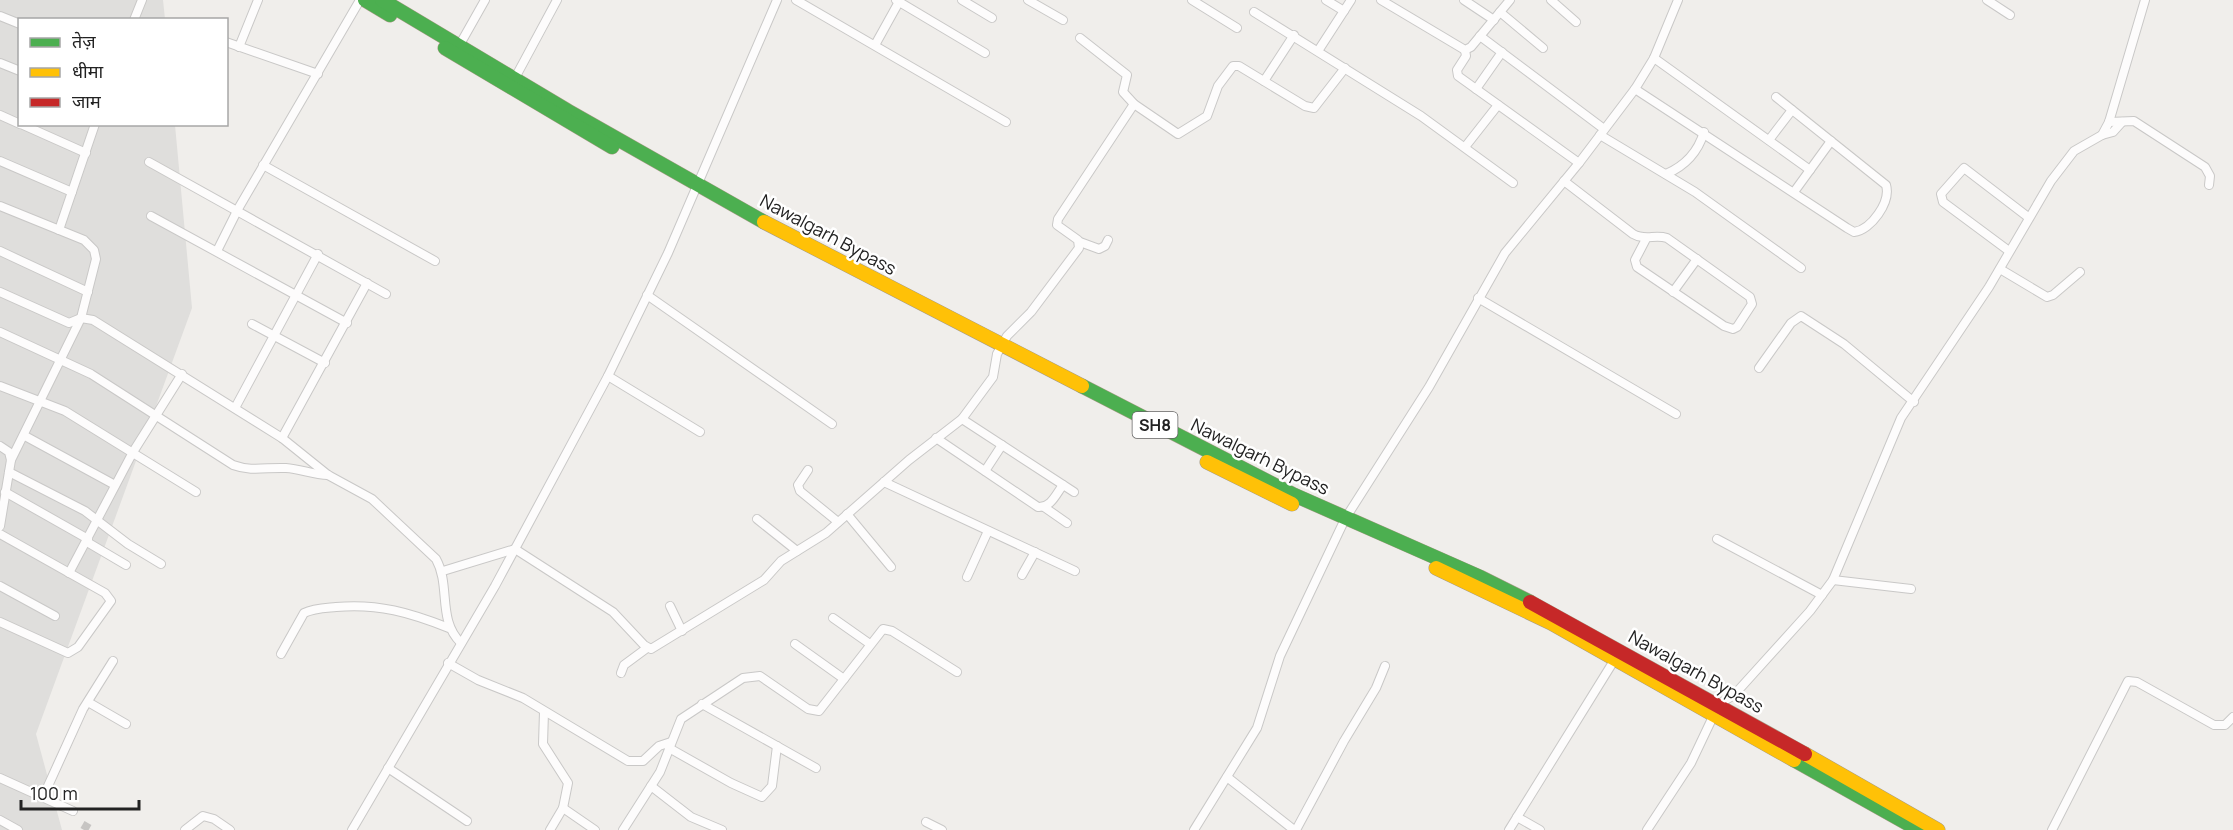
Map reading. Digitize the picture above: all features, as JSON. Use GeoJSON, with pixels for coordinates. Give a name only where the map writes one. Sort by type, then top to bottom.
{"type":"FeatureCollection","features":[{"type":"Feature","properties":{"kind":"main road","name":"Nawalgarh Bypass"},"geometry":{"type":"LineString","coordinates":[[364,0],[570,123],[695,189]]}},
{"type":"Feature","properties":{"kind":"main road","name":"Nawalgarh Bypass"},"geometry":{"type":"LineString","coordinates":[[388,1],[761,231],[999,350],[1270,494],[1500,587],[1716,709],[1938,830]]}},
{"type":"Feature","properties":{"kind":"main road","name":"Nawalgarh Bypass"},"geometry":{"type":"LineString","coordinates":[[1343,523],[1494,595],[1716,709],[1919,830]]}},
{"type":"Feature","properties":{"kind":"street"},"geometry":{"type":"LineString","coordinates":[[135,18],[142,0]]}},
{"type":"Feature","properties":{"kind":"street"},"geometry":{"type":"LineString","coordinates":[[239,47],[258,0]]}},
{"type":"Feature","properties":{"kind":"street"},"geometry":{"type":"LineString","coordinates":[[217,251],[263,165],[360,0]]}},
{"type":"Feature","properties":{"kind":"street"},"geometry":{"type":"LineString","coordinates":[[459,46],[485,0]]}},
{"type":"Feature","properties":{"kind":"street"},"geometry":{"type":"LineString","coordinates":[[514,78],[557,0]]}},
{"type":"Feature","properties":{"kind":"street"},"geometry":{"type":"LineString","coordinates":[[352,830],[515,549],[608,376],[648,296],[777,0]]}},
{"type":"Feature","properties":{"kind":"street"},"geometry":{"type":"LineString","coordinates":[[795,0],[1006,122]]}},
{"type":"Feature","properties":{"kind":"street"},"geometry":{"type":"LineString","coordinates":[[962,0],[992,18]]}},
{"type":"Feature","properties":{"kind":"street"},"geometry":{"type":"LineString","coordinates":[[1028,0],[1063,20]]}},
{"type":"Feature","properties":{"kind":"street"},"geometry":{"type":"LineString","coordinates":[[1192,0],[1237,28]]}},
{"type":"Feature","properties":{"kind":"street"},"geometry":{"type":"LineString","coordinates":[[1326,0],[1344,11]]}},
{"type":"Feature","properties":{"kind":"street"},"geometry":{"type":"LineString","coordinates":[[1318,51],[1351,0]]}},
{"type":"Feature","properties":{"kind":"street"},"geometry":{"type":"LineString","coordinates":[[1381,0],[1465,50],[1466,56],[1457,73],[1579,163]]}},
{"type":"Feature","properties":{"kind":"street"},"geometry":{"type":"LineString","coordinates":[[1464,0],[1497,16],[1543,48]]}},
{"type":"Feature","properties":{"kind":"street"},"geometry":{"type":"LineString","coordinates":[[1465,50],[1510,0]]}},
{"type":"Feature","properties":{"kind":"street"},"geometry":{"type":"LineString","coordinates":[[1551,0],[1576,21]]}},
{"type":"Feature","properties":{"kind":"street"},"geometry":{"type":"LineString","coordinates":[[1194,830],[1257,728],[1280,656],[1343,523],[1429,387],[1505,253],[1579,163],[1635,89],[1654,58],[1678,0]]}},
{"type":"Feature","properties":{"kind":"street"},"geometry":{"type":"LineString","coordinates":[[1987,0],[2010,15]]}},
{"type":"Feature","properties":{"kind":"street"},"geometry":{"type":"LineString","coordinates":[[2102,135],[2109,122],[2145,0]]}},
{"type":"Feature","properties":{"kind":"street"},"geometry":{"type":"LineString","coordinates":[[875,45],[898,1],[985,53]]}},
{"type":"Feature","properties":{"kind":"street"},"geometry":{"type":"LineString","coordinates":[[1254,12],[1294,35],[1465,147],[1513,183]]}},
{"type":"Feature","properties":{"kind":"street"},"geometry":{"type":"LineString","coordinates":[[0,16],[18,23]]}},
{"type":"Feature","properties":{"kind":"street"},"geometry":{"type":"LineString","coordinates":[[1264,81],[1294,35]]}},
{"type":"Feature","properties":{"kind":"street"},"geometry":{"type":"LineString","coordinates":[[1480,36],[1602,132],[1801,268]]}},
{"type":"Feature","properties":{"kind":"street"},"geometry":{"type":"LineString","coordinates":[[1080,38],[1127,75],[1123,92],[1134,104],[1178,134],[1208,116],[1218,87],[1233,66],[1239,66],[1305,106],[1314,108],[1345,68]]}},
{"type":"Feature","properties":{"kind":"street"},"geometry":{"type":"LineString","coordinates":[[228,43],[318,74]]}},
{"type":"Feature","properties":{"kind":"street"},"geometry":{"type":"LineString","coordinates":[[1476,88],[1502,52]]}},
{"type":"Feature","properties":{"kind":"street"},"geometry":{"type":"LineString","coordinates":[[1654,58],[1810,170]]}},
{"type":"Feature","properties":{"kind":"street"},"geometry":{"type":"LineString","coordinates":[[0,63],[18,70]]}},
{"type":"Feature","properties":{"kind":"street"},"geometry":{"type":"LineString","coordinates":[[1635,89],[1854,232],[1866,228],[1886,200],[1886,185],[1776,97]]}},
{"type":"Feature","properties":{"kind":"street"},"geometry":{"type":"LineString","coordinates":[[1108,240],[1105,246],[1099,249],[1080,242],[1059,228],[1058,219],[1134,104]]}},
{"type":"Feature","properties":{"kind":"street"},"geometry":{"type":"LineString","coordinates":[[1465,147],[1498,105]]}},
{"type":"Feature","properties":{"kind":"street"},"geometry":{"type":"LineString","coordinates":[[1769,140],[1792,110]]}},
{"type":"Feature","properties":{"kind":"street"},"geometry":{"type":"LineString","coordinates":[[0,115],[18,123]]}},
{"type":"Feature","properties":{"kind":"street"},"geometry":{"type":"LineString","coordinates":[[2109,122],[2134,121],[2200,163],[2209,171],[2209,185]]}},
{"type":"Feature","properties":{"kind":"street"},"geometry":{"type":"LineString","coordinates":[[1647,830],[1691,763],[1716,709],[1734,695],[1833,580],[1843,561],[1892,434],[2000,269],[2028,217],[2074,152],[2102,135],[2113,132],[2122,122]]}},
{"type":"Feature","properties":{"kind":"street"},"geometry":{"type":"LineString","coordinates":[[25,126],[86,153]]}},
{"type":"Feature","properties":{"kind":"street"},"geometry":{"type":"LineString","coordinates":[[59,230],[94,126]]}},
{"type":"Feature","properties":{"kind":"street"},"geometry":{"type":"LineString","coordinates":[[1666,174],[1685,164],[1701,143],[1704,132]]}},
{"type":"Feature","properties":{"kind":"street"},"geometry":{"type":"LineString","coordinates":[[1794,192],[1831,141]]}},
{"type":"Feature","properties":{"kind":"street"},"geometry":{"type":"LineString","coordinates":[[0,161],[72,192]]}},
{"type":"Feature","properties":{"kind":"street"},"geometry":{"type":"LineString","coordinates":[[149,162],[238,209],[386,294]]}},
{"type":"Feature","properties":{"kind":"street"},"geometry":{"type":"LineString","coordinates":[[263,165],[435,261]]}},
{"type":"Feature","properties":{"kind":"street"},"geometry":{"type":"LineString","coordinates":[[2009,251],[1943,202],[1941,194],[1964,168],[2028,217]]}},
{"type":"Feature","properties":{"kind":"street"},"geometry":{"type":"LineString","coordinates":[[1564,181],[1633,234],[1646,239],[1661,236],[1667,238],[1750,297],[1750,308],[1737,327],[1728,329],[1635,264],[1646,239]]}},
{"type":"Feature","properties":{"kind":"street"},"geometry":{"type":"LineString","coordinates":[[0,206],[84,240],[94,250],[96,268],[81,318],[42,402],[11,460],[0,526]]}},
{"type":"Feature","properties":{"kind":"street"},"geometry":{"type":"LineString","coordinates":[[152,216],[347,323]]}},
{"type":"Feature","properties":{"kind":"street"},"geometry":{"type":"LineString","coordinates":[[621,673],[624,665],[647,648],[656,648],[764,580],[781,561],[812,543],[962,418],[993,377],[999,350],[1034,309],[1080,242]]}},
{"type":"Feature","properties":{"kind":"street"},"geometry":{"type":"LineString","coordinates":[[0,251],[88,292]]}},
{"type":"Feature","properties":{"kind":"street"},"geometry":{"type":"LineString","coordinates":[[235,408],[318,254]]}},
{"type":"Feature","properties":{"kind":"street"},"geometry":{"type":"LineString","coordinates":[[1673,292],[1697,259]]}},
{"type":"Feature","properties":{"kind":"street"},"geometry":{"type":"LineString","coordinates":[[2000,269],[2047,297],[2053,295],[2080,272]]}},
{"type":"Feature","properties":{"kind":"street"},"geometry":{"type":"LineString","coordinates":[[282,438],[367,283]]}},
{"type":"Feature","properties":{"kind":"street"},"geometry":{"type":"LineString","coordinates":[[0,292],[62,321],[69,323],[81,318],[93,320],[282,438],[328,475],[372,499],[436,559],[443,571],[449,628],[460,644]]}},
{"type":"Feature","properties":{"kind":"street"},"geometry":{"type":"LineString","coordinates":[[648,296],[832,424]]}},
{"type":"Feature","properties":{"kind":"street"},"geometry":{"type":"LineString","coordinates":[[1478,298],[1676,414]]}},
{"type":"Feature","properties":{"kind":"street"},"geometry":{"type":"LineString","coordinates":[[1759,368],[1791,322],[1801,316],[1844,344],[1914,402]]}},
{"type":"Feature","properties":{"kind":"street"},"geometry":{"type":"LineString","coordinates":[[252,324],[325,363]]}},
{"type":"Feature","properties":{"kind":"street"},"geometry":{"type":"LineString","coordinates":[[0,332],[62,359],[156,415],[233,465],[245,470],[284,468],[316,475],[328,475]]}},
{"type":"Feature","properties":{"kind":"street"},"geometry":{"type":"LineString","coordinates":[[69,573],[133,452],[182,374]]}},
{"type":"Feature","properties":{"kind":"street"},"geometry":{"type":"LineString","coordinates":[[608,376],[700,432]]}},
{"type":"Feature","properties":{"kind":"street"},"geometry":{"type":"LineString","coordinates":[[0,386],[65,411],[196,492]]}},
{"type":"Feature","properties":{"kind":"street"},"geometry":{"type":"LineString","coordinates":[[962,418],[1074,492]]}},
{"type":"Feature","properties":{"kind":"street"},"geometry":{"type":"LineString","coordinates":[[25,435],[115,485]]}},
{"type":"Feature","properties":{"kind":"street"},"geometry":{"type":"LineString","coordinates":[[936,438],[1032,503],[1044,507],[1067,523]]}},
{"type":"Feature","properties":{"kind":"street"},"geometry":{"type":"LineString","coordinates":[[985,471],[1002,445]]}},
{"type":"Feature","properties":{"kind":"street"},"geometry":{"type":"LineString","coordinates":[[0,446],[9,453],[11,460]]}},
{"type":"Feature","properties":{"kind":"street"},"geometry":{"type":"LineString","coordinates":[[808,470],[798,485],[800,491],[838,522]]}},
{"type":"Feature","properties":{"kind":"street"},"geometry":{"type":"LineString","coordinates":[[9,472],[99,520],[128,544],[161,564]]}},
{"type":"Feature","properties":{"kind":"street"},"geometry":{"type":"LineString","coordinates":[[884,482],[1075,571]]}},
{"type":"Feature","properties":{"kind":"street"},"geometry":{"type":"LineString","coordinates":[[1044,507],[1050,504],[1063,485]]}},
{"type":"Feature","properties":{"kind":"street"},"geometry":{"type":"LineString","coordinates":[[5,492],[126,565]]}},
{"type":"Feature","properties":{"kind":"street"},"geometry":{"type":"LineString","coordinates":[[847,514],[891,567]]}},
{"type":"Feature","properties":{"kind":"street"},"geometry":{"type":"LineString","coordinates":[[757,519],[797,551]]}},
{"type":"Feature","properties":{"kind":"street"},"geometry":{"type":"LineString","coordinates":[[968,577],[988,531]]}},
{"type":"Feature","properties":{"kind":"street"},"geometry":{"type":"LineString","coordinates":[[0,534],[105,593],[111,601],[73,652],[62,652],[0,622]]}},
{"type":"Feature","properties":{"kind":"street"},"geometry":{"type":"LineString","coordinates":[[1717,539],[1822,595]]}},
{"type":"Feature","properties":{"kind":"street"},"geometry":{"type":"LineString","coordinates":[[443,571],[515,549],[613,612],[647,648]]}},
{"type":"Feature","properties":{"kind":"street"},"geometry":{"type":"LineString","coordinates":[[1022,575],[1035,552]]}},
{"type":"Feature","properties":{"kind":"street"},"geometry":{"type":"LineString","coordinates":[[1833,580],[1911,589]]}},
{"type":"Feature","properties":{"kind":"street"},"geometry":{"type":"LineString","coordinates":[[0,586],[55,616]]}},
{"type":"Feature","properties":{"kind":"street"},"geometry":{"type":"LineString","coordinates":[[281,654],[304,613],[319,609],[358,605],[386,607],[408,612],[449,628]]}},
{"type":"Feature","properties":{"kind":"street"},"geometry":{"type":"LineString","coordinates":[[670,606],[682,631]]}},
{"type":"Feature","properties":{"kind":"street"},"geometry":{"type":"LineString","coordinates":[[833,618],[870,644]]}},
{"type":"Feature","properties":{"kind":"street"},"geometry":{"type":"LineString","coordinates":[[623,830],[651,786],[681,719],[752,675],[769,680],[808,709],[819,711],[879,631],[887,629],[957,672]]}},
{"type":"Feature","properties":{"kind":"street"},"geometry":{"type":"LineString","coordinates":[[795,644],[844,679]]}},
{"type":"Feature","properties":{"kind":"street"},"geometry":{"type":"LineString","coordinates":[[1509,830],[1615,659]]}},
{"type":"Feature","properties":{"kind":"street"},"geometry":{"type":"LineString","coordinates":[[43,797],[88,702],[113,661]]}},
{"type":"Feature","properties":{"kind":"street"},"geometry":{"type":"LineString","coordinates":[[448,663],[478,680],[516,694],[633,763],[643,761],[659,746],[670,745],[739,788],[762,797],[772,786],[777,746]]}},
{"type":"Feature","properties":{"kind":"street"},"geometry":{"type":"LineString","coordinates":[[1227,777],[1295,830],[1376,688],[1385,666]]}},
{"type":"Feature","properties":{"kind":"street"},"geometry":{"type":"LineString","coordinates":[[2052,830],[2128,681],[2137,682],[2214,725],[2225,725],[2233,717]]}},
{"type":"Feature","properties":{"kind":"street"},"geometry":{"type":"LineString","coordinates":[[88,702],[126,724]]}},
{"type":"Feature","properties":{"kind":"street"},"geometry":{"type":"LineString","coordinates":[[702,704],[816,768]]}},
{"type":"Feature","properties":{"kind":"street"},"geometry":{"type":"LineString","coordinates":[[544,712],[543,744],[568,783],[563,808],[550,830]]}},
{"type":"Feature","properties":{"kind":"street"},"geometry":{"type":"LineString","coordinates":[[388,768],[467,821]]}},
{"type":"Feature","properties":{"kind":"street"},"geometry":{"type":"LineString","coordinates":[[0,777],[73,811]]}},
{"type":"Feature","properties":{"kind":"street"},"geometry":{"type":"LineString","coordinates":[[651,786],[692,817],[722,830]]}},
{"type":"Feature","properties":{"kind":"street"},"geometry":{"type":"LineString","coordinates":[[563,808],[595,830]]}},
{"type":"Feature","properties":{"kind":"street"},"geometry":{"type":"LineString","coordinates":[[185,830],[203,816],[214,819],[230,830]]}},
{"type":"Feature","properties":{"kind":"street"},"geometry":{"type":"LineString","coordinates":[[1517,817],[1540,830]]}},
{"type":"Feature","properties":{"kind":"street"},"geometry":{"type":"LineString","coordinates":[[0,820],[18,830]]}},
{"type":"Feature","properties":{"kind":"street"},"geometry":{"type":"LineString","coordinates":[[926,822],[942,830]]}},
{"type":"Feature","properties":{"kind":"shaded area"},"geometry":{"type":"Polygon","coordinates":[[[0,0],[163,0],[165,18],[18,18],[18,126],[175,126],[192,308],[36,734],[62,830],[0,830],[0,0]]]}},
{"type":"Feature","properties":{"kind":"tunnel"},"geometry":{"type":"LineString","coordinates":[[84,830],[88,823]]}},
{"type":"Feature","properties":{"kind":"traffic: fast"},"geometry":{"type":"LineString","coordinates":[[365,0],[390,15]]}},
{"type":"Feature","properties":{"kind":"traffic: fast"},"geometry":{"type":"LineString","coordinates":[[382,0],[568,111],[764,222]]}},
{"type":"Feature","properties":{"kind":"traffic: fast"},"geometry":{"type":"LineString","coordinates":[[445,48],[612,147]]}},
{"type":"Feature","properties":{"kind":"traffic: fast"},"geometry":{"type":"LineString","coordinates":[[1082,386],[1292,494],[1480,577],[1530,602]]}},
{"type":"Feature","properties":{"kind":"traffic: fast"},"geometry":{"type":"LineString","coordinates":[[1794,760],[1919,830]]}},
{"type":"Feature","properties":{"kind":"traffic: slow"},"geometry":{"type":"LineString","coordinates":[[764,222],[1082,386]]}},
{"type":"Feature","properties":{"kind":"traffic: slow"},"geometry":{"type":"LineString","coordinates":[[1207,462],[1292,504]]}},
{"type":"Feature","properties":{"kind":"traffic: slow"},"geometry":{"type":"LineString","coordinates":[[1436,568],[1551,623],[1794,760]]}},
{"type":"Feature","properties":{"kind":"traffic: slow"},"geometry":{"type":"LineString","coordinates":[[1805,754],[1938,830]]}},
{"type":"Feature","properties":{"kind":"traffic: jam"},"geometry":{"type":"LineString","coordinates":[[1530,602],[1805,754]]}}]}
